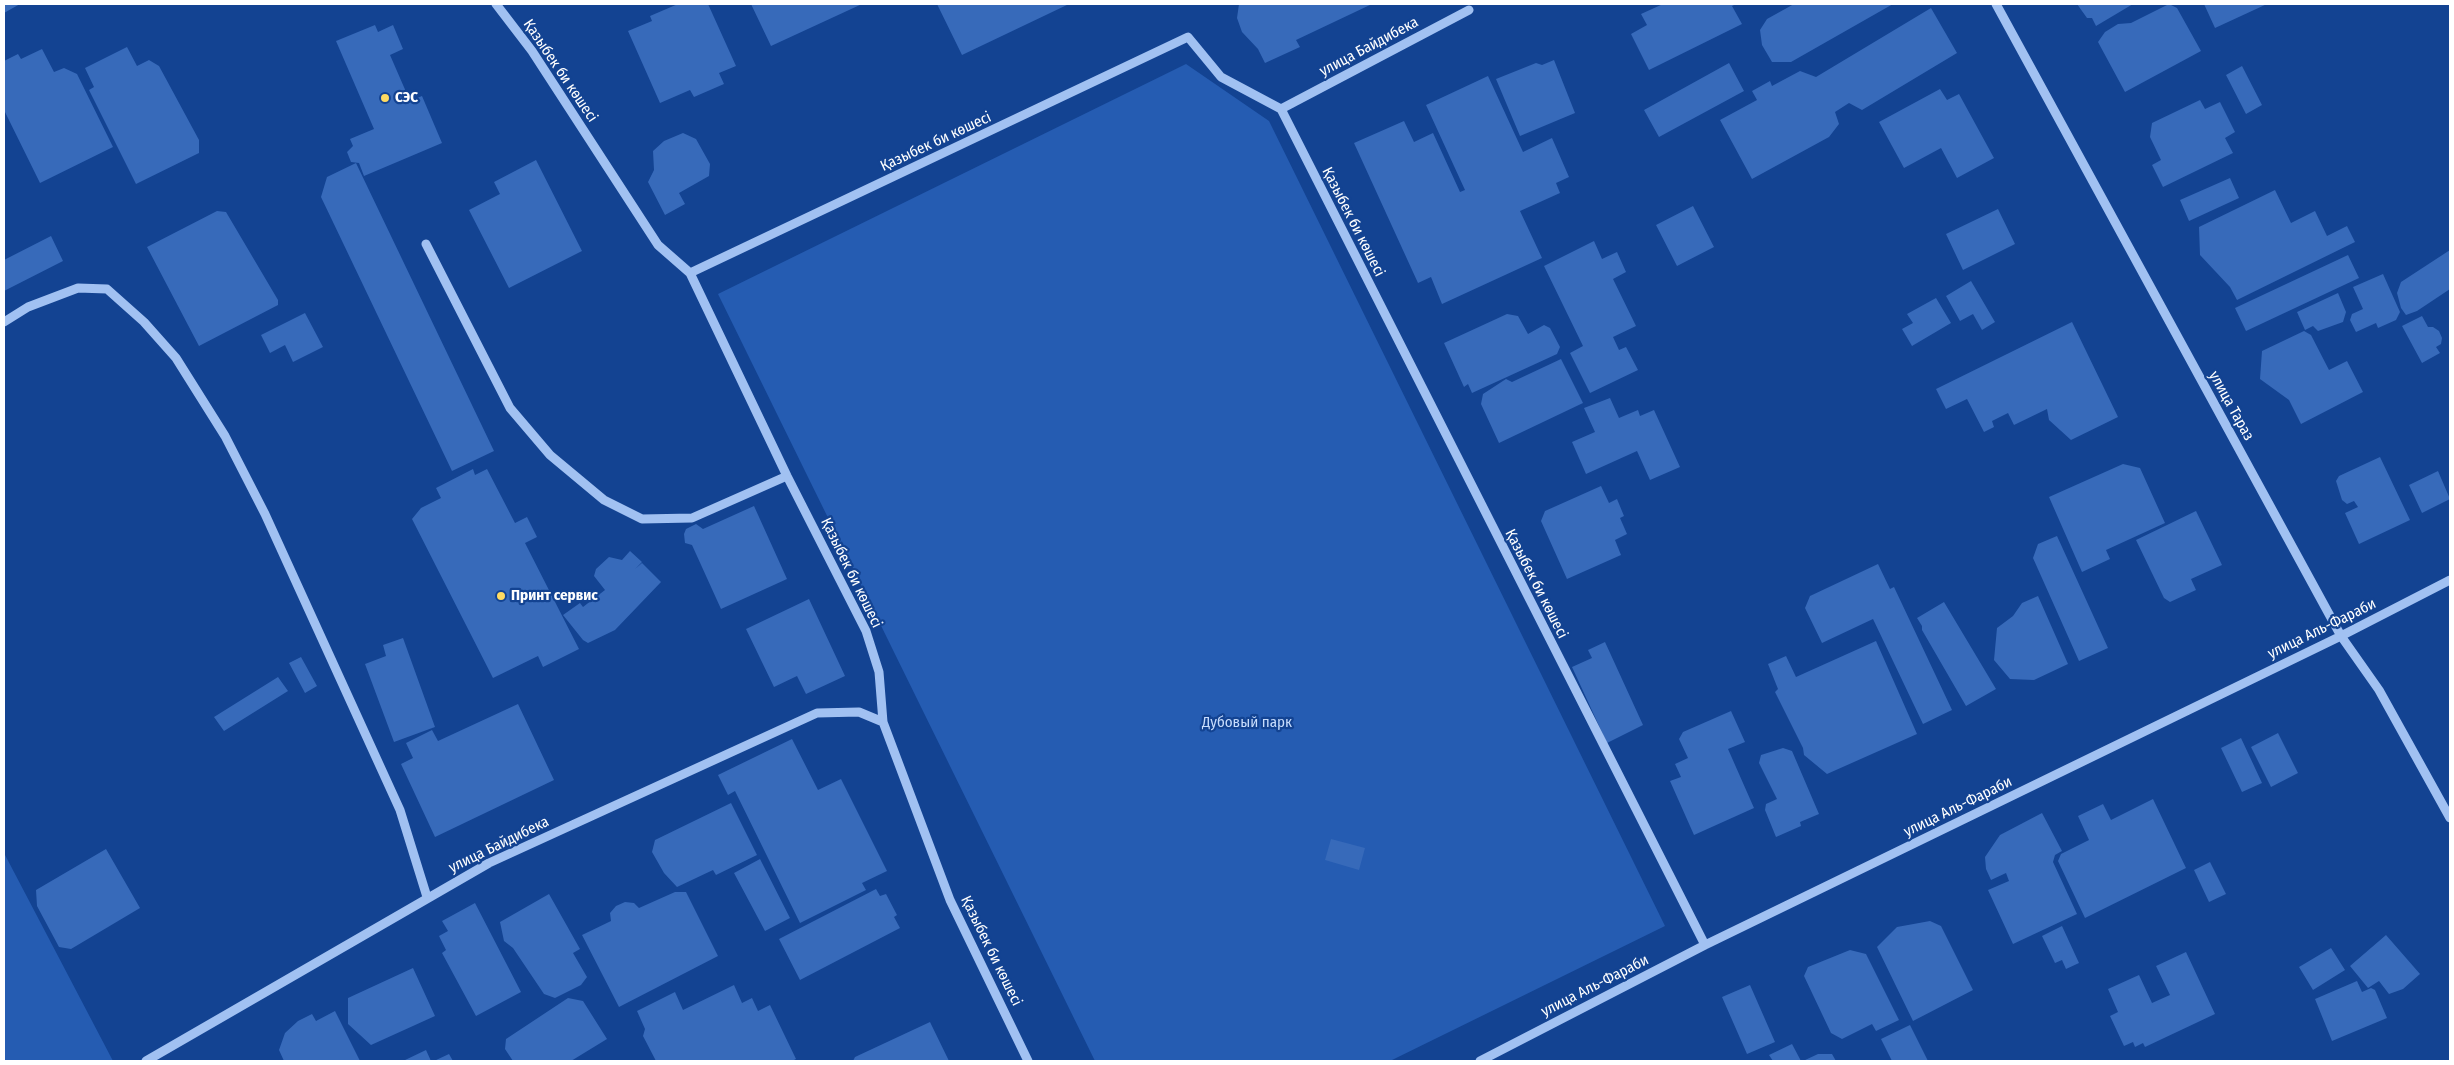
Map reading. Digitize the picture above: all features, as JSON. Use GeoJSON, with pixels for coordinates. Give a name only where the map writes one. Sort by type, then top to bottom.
{"type":"FeatureCollection","features":[{"type":"Feature","properties":{"kind":"street","name":"Қазыбек би көшесі"},"geometry":{"type":"LineString","coordinates":[[496,4],[532,51],[658,245],[690,273],[787,476],[866,631],[879,672],[883,722],[950,900],[1028,1061]]}},
{"type":"Feature","properties":{"kind":"street","name":"улица Тараз"},"geometry":{"type":"LineString","coordinates":[[1996,4],[2341,636],[2379,690],[2450,818]]}},
{"type":"Feature","properties":{"kind":"street","name":"улица Байдибека"},"geometry":{"type":"LineString","coordinates":[[1280,109],[1469,10]]}},
{"type":"Feature","properties":{"kind":"street","name":"Қазыбек би көшесі"},"geometry":{"type":"LineString","coordinates":[[690,273],[1188,37],[1221,77],[1280,109],[1705,945]]}},
{"type":"Feature","properties":{"kind":"street"},"geometry":{"type":"LineString","coordinates":[[426,244],[510,408],[550,455],[604,500],[642,519],[692,518],[787,476]]}},
{"type":"Feature","properties":{"kind":"street"},"geometry":{"type":"LineString","coordinates":[[4,322],[28,307],[78,288],[107,289],[144,322],[176,358],[225,436],[265,514],[400,810],[428,897]]}},
{"type":"Feature","properties":{"kind":"street","name":"улица Аль-Фараби"},"geometry":{"type":"LineString","coordinates":[[1480,1061],[1705,945],[2341,636],[2450,580]]}},
{"type":"Feature","properties":{"kind":"street","name":"улица Байдибека"},"geometry":{"type":"LineString","coordinates":[[146,1061],[489,863],[817,713],[858,712],[883,722]]}},
{"type":"Feature","properties":{"kind":"green space","name":"Дубовый парк"},"geometry":{"type":"Polygon","coordinates":[[[1186,64],[1269,121],[1665,926],[1390,1061],[1095,1061],[718,294],[1186,64]]]}},
{"type":"Feature","properties":{"kind":"green space"},"geometry":{"type":"Polygon","coordinates":[[[4,853],[113,1061],[4,1061],[4,853]]]}},
{"type":"Feature","properties":{"kind":"building"},"geometry":{"type":"Polygon","coordinates":[[[4,4],[20,4],[4,13],[4,4]]]}},
{"type":"Feature","properties":{"kind":"building"},"geometry":{"type":"Polygon","coordinates":[[[678,4],[708,4],[736,66],[719,73],[724,84],[694,97],[690,90],[660,103],[628,31],[652,21],[650,16],[678,4]]]}},
{"type":"Feature","properties":{"kind":"building"},"geometry":{"type":"Polygon","coordinates":[[[751,4],[862,4],[771,46],[751,4]]]}},
{"type":"Feature","properties":{"kind":"building"},"geometry":{"type":"Polygon","coordinates":[[[937,4],[1069,4],[962,55],[937,4]]]}},
{"type":"Feature","properties":{"kind":"building"},"geometry":{"type":"Polygon","coordinates":[[[1239,4],[1372,4],[1296,40],[1300,47],[1265,63],[1258,49],[1242,32],[1237,18],[1239,4]]]}},
{"type":"Feature","properties":{"kind":"building"},"geometry":{"type":"Polygon","coordinates":[[[1663,4],[1736,4],[1732,6],[1742,24],[1649,70],[1631,34],[1647,25],[1641,14],[1663,4]]]}},
{"type":"Feature","properties":{"kind":"building"},"geometry":{"type":"Polygon","coordinates":[[[1794,4],[1893,4],[1791,62],[1772,62],[1762,45],[1760,30],[1767,19],[1794,4]]]}},
{"type":"Feature","properties":{"kind":"building"},"geometry":{"type":"Polygon","coordinates":[[[2077,4],[2133,4],[2096,26],[2092,18],[2087,18],[2077,4]]]}},
{"type":"Feature","properties":{"kind":"building"},"geometry":{"type":"Polygon","coordinates":[[[2169,4],[2177,8],[2201,51],[2125,92],[2098,42],[2105,32],[2118,24],[2131,23],[2169,4]]]}},
{"type":"Feature","properties":{"kind":"building"},"geometry":{"type":"Polygon","coordinates":[[[2204,4],[2267,4],[2215,28],[2204,4]]]}},
{"type":"Feature","properties":{"kind":"building"},"geometry":{"type":"Polygon","coordinates":[[[1931,8],[1957,53],[1862,110],[1849,103],[1835,112],[1839,124],[1829,137],[1752,179],[1720,120],[1757,100],[1752,91],[1770,81],[1772,86],[1800,71],[1816,77],[1931,8]]]}},
{"type":"Feature","properties":{"kind":"building","name":"СЭС"},"geometry":{"type":"Polygon","coordinates":[[[375,25],[378,32],[393,25],[403,49],[390,55],[410,101],[422,96],[442,143],[364,176],[359,163],[351,162],[347,152],[353,146],[350,139],[374,129],[336,41],[375,25]]]}},
{"type":"Feature","properties":{"kind":"building"},"geometry":{"type":"Polygon","coordinates":[[[127,47],[137,66],[149,60],[159,66],[199,140],[199,153],[136,184],[89,90],[94,87],[85,68],[127,47]]]}},
{"type":"Feature","properties":{"kind":"building"},"geometry":{"type":"Polygon","coordinates":[[[42,49],[54,72],[64,68],[77,74],[113,147],[40,183],[4,110],[4,61],[18,54],[21,59],[42,49]]]}},
{"type":"Feature","properties":{"kind":"building"},"geometry":{"type":"Polygon","coordinates":[[[1554,60],[1575,113],[1520,136],[1496,79],[1536,63],[1542,65],[1554,60]]]}},
{"type":"Feature","properties":{"kind":"building"},"geometry":{"type":"Polygon","coordinates":[[[1729,63],[1744,91],[1659,137],[1644,110],[1729,63]]]}},
{"type":"Feature","properties":{"kind":"building"},"geometry":{"type":"Polygon","coordinates":[[[2242,66],[2262,105],[2246,114],[2226,75],[2242,66]]]}},
{"type":"Feature","properties":{"kind":"building"},"geometry":{"type":"Polygon","coordinates":[[[1488,76],[1523,152],[1552,138],[1569,177],[1556,183],[1560,193],[1520,211],[1542,258],[1442,304],[1431,277],[1418,283],[1354,143],[1404,121],[1414,142],[1433,133],[1460,192],[1465,190],[1426,105],[1488,76]]]}},
{"type":"Feature","properties":{"kind":"building"},"geometry":{"type":"Polygon","coordinates":[[[1940,89],[1947,100],[1959,94],[1994,158],[1957,178],[1941,148],[1904,168],[1879,122],[1940,89]]]}},
{"type":"Feature","properties":{"kind":"building"},"geometry":{"type":"Polygon","coordinates":[[[2200,100],[2205,109],[2220,102],[2235,132],[2225,138],[2233,153],[2163,187],[2152,165],[2161,160],[2150,137],[2152,123],[2200,100]]]}},
{"type":"Feature","properties":{"kind":"building"},"geometry":{"type":"Polygon","coordinates":[[[683,133],[696,139],[710,164],[709,176],[679,193],[685,204],[665,215],[648,182],[654,170],[653,151],[664,141],[683,133]]]}},
{"type":"Feature","properties":{"kind":"building"},"geometry":{"type":"Polygon","coordinates":[[[536,160],[582,251],[509,288],[469,210],[500,194],[494,182],[536,160]]]}},
{"type":"Feature","properties":{"kind":"building"},"geometry":{"type":"Polygon","coordinates":[[[356,163],[494,451],[452,471],[321,197],[327,177],[356,163]]]}},
{"type":"Feature","properties":{"kind":"building"},"geometry":{"type":"Polygon","coordinates":[[[2230,178],[2239,198],[2189,221],[2180,200],[2230,178]]]}},
{"type":"Feature","properties":{"kind":"building"},"geometry":{"type":"Polygon","coordinates":[[[2275,190],[2291,223],[2315,211],[2327,236],[2347,226],[2355,242],[2237,300],[2230,287],[2200,255],[2199,227],[2275,190]]]}},
{"type":"Feature","properties":{"kind":"building"},"geometry":{"type":"Polygon","coordinates":[[[1693,206],[1714,247],[1677,266],[1656,225],[1693,206]]]}},
{"type":"Feature","properties":{"kind":"building"},"geometry":{"type":"Polygon","coordinates":[[[1998,209],[2015,244],[1963,270],[1946,234],[1998,209]]]}},
{"type":"Feature","properties":{"kind":"building"},"geometry":{"type":"Polygon","coordinates":[[[217,211],[226,212],[278,300],[278,305],[199,346],[147,247],[217,211]]]}},
{"type":"Feature","properties":{"kind":"building"},"geometry":{"type":"Polygon","coordinates":[[[51,236],[63,261],[4,291],[4,260],[51,236]]]}},
{"type":"Feature","properties":{"kind":"building"},"geometry":{"type":"Polygon","coordinates":[[[1594,241],[1602,259],[1617,252],[1626,272],[1613,279],[1636,326],[1613,337],[1619,350],[1626,347],[1638,370],[1590,393],[1570,353],[1583,346],[1544,266],[1594,241]]]}},
{"type":"Feature","properties":{"kind":"building"},"geometry":{"type":"Polygon","coordinates":[[[2450,250],[2450,289],[2417,311],[2406,315],[2401,308],[2397,293],[2401,282],[2450,250]]]}},
{"type":"Feature","properties":{"kind":"building"},"geometry":{"type":"Polygon","coordinates":[[[2348,255],[2359,278],[2246,331],[2235,308],[2348,255]]]}},
{"type":"Feature","properties":{"kind":"building"},"geometry":{"type":"Polygon","coordinates":[[[2383,274],[2400,312],[2396,320],[2378,328],[2376,323],[2356,332],[2350,320],[2352,314],[2363,309],[2353,287],[2383,274]]]}},
{"type":"Feature","properties":{"kind":"building"},"geometry":{"type":"Polygon","coordinates":[[[1971,281],[1995,322],[1982,330],[1973,314],[1960,321],[1946,296],[1971,281]]]}},
{"type":"Feature","properties":{"kind":"building"},"geometry":{"type":"Polygon","coordinates":[[[2338,293],[2346,312],[2343,322],[2318,331],[2313,326],[2305,330],[2297,312],[2338,293]]]}},
{"type":"Feature","properties":{"kind":"building"},"geometry":{"type":"Polygon","coordinates":[[[1936,298],[1951,323],[1912,346],[1902,329],[1913,323],[1907,314],[1936,298]]]}},
{"type":"Feature","properties":{"kind":"building"},"geometry":{"type":"Polygon","coordinates":[[[305,313],[323,347],[293,362],[285,345],[270,353],[261,335],[305,313]]]}},
{"type":"Feature","properties":{"kind":"building"},"geometry":{"type":"Polygon","coordinates":[[[1507,314],[1518,316],[1528,334],[1544,325],[1550,328],[1560,347],[1557,354],[1472,393],[1468,384],[1464,387],[1444,343],[1507,314]]]}},
{"type":"Feature","properties":{"kind":"building"},"geometry":{"type":"Polygon","coordinates":[[[2422,316],[2428,327],[2433,327],[2439,331],[2442,338],[2441,344],[2436,347],[2440,353],[2422,363],[2402,326],[2422,316]]]}},
{"type":"Feature","properties":{"kind":"building"},"geometry":{"type":"Polygon","coordinates":[[[2072,322],[2118,417],[2071,440],[2049,420],[2047,409],[2014,425],[2008,413],[1992,421],[1994,427],[1984,432],[1967,399],[1946,409],[1936,389],[2072,322]]]}},
{"type":"Feature","properties":{"kind":"building"},"geometry":{"type":"Polygon","coordinates":[[[2304,331],[2311,335],[2329,370],[2347,361],[2363,392],[2301,424],[2289,400],[2260,379],[2262,351],[2304,331]]]}},
{"type":"Feature","properties":{"kind":"building"},"geometry":{"type":"Polygon","coordinates":[[[1561,359],[1583,403],[1499,443],[1481,404],[1483,394],[1506,379],[1512,382],[1561,359]]]}},
{"type":"Feature","properties":{"kind":"building"},"geometry":{"type":"Polygon","coordinates":[[[1610,398],[1619,418],[1638,410],[1640,416],[1654,410],[1680,467],[1650,480],[1637,451],[1586,474],[1572,442],[1595,432],[1584,408],[1610,398]]]}},
{"type":"Feature","properties":{"kind":"building"},"geometry":{"type":"Polygon","coordinates":[[[2380,457],[2410,520],[2359,544],[2345,513],[2358,507],[2354,501],[2347,504],[2342,500],[2336,481],[2339,476],[2380,457]]]}},
{"type":"Feature","properties":{"kind":"building"},"geometry":{"type":"Polygon","coordinates":[[[2123,464],[2140,468],[2165,523],[2106,550],[2110,559],[2082,572],[2049,497],[2123,464]]]}},
{"type":"Feature","properties":{"kind":"building","name":"Принт сервис"},"geometry":{"type":"Polygon","coordinates":[[[473,469],[475,475],[487,469],[515,523],[527,517],[537,537],[525,543],[579,649],[543,667],[538,656],[493,678],[412,519],[421,508],[441,498],[436,488],[473,469]]]}},
{"type":"Feature","properties":{"kind":"building"},"geometry":{"type":"Polygon","coordinates":[[[2438,471],[2450,499],[2422,513],[2409,485],[2438,471]]]}},
{"type":"Feature","properties":{"kind":"building"},"geometry":{"type":"Polygon","coordinates":[[[1601,486],[1609,503],[1617,499],[1624,516],[1620,518],[1627,534],[1615,540],[1621,555],[1567,579],[1541,521],[1545,511],[1601,486]]]}},
{"type":"Feature","properties":{"kind":"building"},"geometry":{"type":"Polygon","coordinates":[[[754,506],[787,579],[721,609],[692,545],[685,543],[684,534],[686,529],[696,524],[703,529],[754,506]]]}},
{"type":"Feature","properties":{"kind":"building"},"geometry":{"type":"Polygon","coordinates":[[[2196,511],[2222,565],[2191,579],[2196,590],[2170,602],[2164,598],[2136,540],[2196,511]]]}},
{"type":"Feature","properties":{"kind":"building"},"geometry":{"type":"Polygon","coordinates":[[[2057,536],[2108,648],[2079,661],[2033,558],[2038,544],[2057,536]]]}},
{"type":"Feature","properties":{"kind":"building"},"geometry":{"type":"Polygon","coordinates":[[[630,551],[642,562],[635,569],[642,563],[661,582],[615,630],[588,643],[583,640],[563,615],[580,603],[583,607],[605,590],[594,576],[596,569],[609,557],[622,560],[630,551]]]}},
{"type":"Feature","properties":{"kind":"building"},"geometry":{"type":"Polygon","coordinates":[[[1878,564],[1890,589],[1894,587],[1952,710],[1923,724],[1873,619],[1822,643],[1805,608],[1810,596],[1878,564]]]}},
{"type":"Feature","properties":{"kind":"building"},"geometry":{"type":"Polygon","coordinates":[[[2038,596],[2068,664],[2034,680],[2010,679],[1994,660],[1997,628],[2013,616],[2022,603],[2038,596]]]}},
{"type":"Feature","properties":{"kind":"building"},"geometry":{"type":"Polygon","coordinates":[[[809,599],[845,676],[806,694],[797,676],[774,687],[746,629],[809,599]]]}},
{"type":"Feature","properties":{"kind":"building"},"geometry":{"type":"Polygon","coordinates":[[[1944,602],[1996,689],[1966,706],[1917,618],[1944,602]]]}},
{"type":"Feature","properties":{"kind":"building"},"geometry":{"type":"Polygon","coordinates":[[[403,638],[435,727],[394,742],[365,664],[386,656],[383,645],[403,638]]]}},
{"type":"Feature","properties":{"kind":"building"},"geometry":{"type":"Polygon","coordinates":[[[1876,641],[1917,734],[1827,774],[1804,755],[1803,748],[1775,692],[1778,689],[1768,664],[1786,656],[1796,677],[1876,641]]]}},
{"type":"Feature","properties":{"kind":"building"},"geometry":{"type":"Polygon","coordinates":[[[1605,642],[1643,725],[1607,743],[1572,667],[1592,658],[1588,650],[1605,642]]]}},
{"type":"Feature","properties":{"kind":"building"},"geometry":{"type":"Polygon","coordinates":[[[301,657],[317,686],[305,693],[289,663],[301,657]]]}},
{"type":"Feature","properties":{"kind":"building"},"geometry":{"type":"Polygon","coordinates":[[[278,677],[288,691],[224,731],[214,717],[278,677]]]}},
{"type":"Feature","properties":{"kind":"building"},"geometry":{"type":"Polygon","coordinates":[[[518,704],[554,780],[435,837],[401,764],[413,758],[406,743],[432,730],[438,741],[518,704]]]}},
{"type":"Feature","properties":{"kind":"building"},"geometry":{"type":"Polygon","coordinates":[[[1731,711],[1745,742],[1728,749],[1754,808],[1694,835],[1670,781],[1681,777],[1675,764],[1688,758],[1679,739],[1683,732],[1731,711]]]}},
{"type":"Feature","properties":{"kind":"building"},"geometry":{"type":"Polygon","coordinates":[[[2278,733],[2298,773],[2271,787],[2251,747],[2278,733]]]}},
{"type":"Feature","properties":{"kind":"building"},"geometry":{"type":"Polygon","coordinates":[[[2241,738],[2262,783],[2242,792],[2221,748],[2241,738]]]}},
{"type":"Feature","properties":{"kind":"building"},"geometry":{"type":"Polygon","coordinates":[[[792,739],[818,790],[841,779],[887,871],[862,883],[866,890],[800,923],[735,791],[728,795],[718,775],[792,739]]]}},
{"type":"Feature","properties":{"kind":"building"},"geometry":{"type":"Polygon","coordinates":[[[1783,748],[1792,751],[1819,814],[1800,822],[1801,826],[1776,837],[1765,810],[1766,804],[1777,799],[1759,763],[1761,755],[1783,748]]]}},
{"type":"Feature","properties":{"kind":"building"},"geometry":{"type":"Polygon","coordinates":[[[2153,799],[2186,868],[2085,918],[2058,861],[2061,854],[2089,840],[2078,816],[2103,804],[2111,820],[2153,799]]]}},
{"type":"Feature","properties":{"kind":"building"},"geometry":{"type":"Polygon","coordinates":[[[731,803],[757,855],[716,875],[713,870],[677,887],[664,873],[652,852],[655,840],[731,803]]]}},
{"type":"Feature","properties":{"kind":"building"},"geometry":{"type":"Polygon","coordinates":[[[2042,813],[2062,851],[2055,855],[2053,862],[2077,914],[2013,944],[1988,890],[2009,881],[2006,873],[1991,880],[1986,869],[1985,857],[2000,835],[2042,813]]]}},
{"type":"Feature","properties":{"kind":"building"},"geometry":{"type":"Polygon","coordinates":[[[1331,839],[1365,848],[1359,870],[1325,860],[1331,839]]]}},
{"type":"Feature","properties":{"kind":"building"},"geometry":{"type":"Polygon","coordinates":[[[106,849],[140,908],[71,949],[59,947],[37,906],[36,890],[106,849]]]}},
{"type":"Feature","properties":{"kind":"building"},"geometry":{"type":"Polygon","coordinates":[[[760,859],[790,918],[765,931],[734,873],[760,859]]]}},
{"type":"Feature","properties":{"kind":"building"},"geometry":{"type":"Polygon","coordinates":[[[2210,862],[2226,894],[2209,902],[2194,870],[2210,862]]]}},
{"type":"Feature","properties":{"kind":"building"},"geometry":{"type":"Polygon","coordinates":[[[876,889],[880,896],[886,894],[897,915],[894,917],[900,928],[800,980],[779,939],[876,889]]]}},
{"type":"Feature","properties":{"kind":"building"},"geometry":{"type":"Polygon","coordinates":[[[675,892],[686,892],[718,956],[619,1007],[582,935],[611,921],[610,913],[616,906],[625,902],[634,903],[639,908],[675,892]]]}},
{"type":"Feature","properties":{"kind":"building"},"geometry":{"type":"Polygon","coordinates":[[[549,894],[580,949],[573,953],[587,977],[581,985],[555,998],[544,994],[513,948],[504,941],[500,922],[549,894]]]}},
{"type":"Feature","properties":{"kind":"building"},"geometry":{"type":"Polygon","coordinates":[[[475,903],[521,992],[476,1016],[442,953],[446,950],[439,936],[448,931],[442,921],[475,903]]]}},
{"type":"Feature","properties":{"kind":"building"},"geometry":{"type":"Polygon","coordinates":[[[1930,921],[1941,926],[1973,990],[1913,1021],[1877,947],[1897,927],[1930,921]]]}},
{"type":"Feature","properties":{"kind":"building"},"geometry":{"type":"Polygon","coordinates":[[[2062,926],[2079,963],[2066,969],[2062,960],[2055,963],[2042,936],[2062,926]]]}},
{"type":"Feature","properties":{"kind":"building"},"geometry":{"type":"Polygon","coordinates":[[[2386,935],[2420,974],[2403,989],[2389,994],[2379,981],[2368,988],[2350,966],[2386,935]]]}},
{"type":"Feature","properties":{"kind":"building"},"geometry":{"type":"Polygon","coordinates":[[[2331,948],[2345,970],[2313,990],[2299,967],[2331,948]]]}},
{"type":"Feature","properties":{"kind":"building"},"geometry":{"type":"Polygon","coordinates":[[[1850,950],[1866,954],[1899,1020],[1876,1031],[1872,1024],[1842,1039],[1831,1033],[1804,976],[1808,967],[1850,950]]]}},
{"type":"Feature","properties":{"kind":"building"},"geometry":{"type":"Polygon","coordinates":[[[2186,952],[2215,1014],[2145,1047],[2143,1043],[2135,1047],[2133,1042],[2124,1046],[2110,1016],[2118,1012],[2108,989],[2139,975],[2152,1003],[2170,995],[2156,966],[2186,952]]]}},
{"type":"Feature","properties":{"kind":"building"},"geometry":{"type":"Polygon","coordinates":[[[413,968],[435,1016],[371,1045],[348,1024],[348,998],[413,968]]]}},
{"type":"Feature","properties":{"kind":"building"},"geometry":{"type":"Polygon","coordinates":[[[2357,981],[2362,992],[2371,988],[2375,990],[2387,1018],[2332,1041],[2315,999],[2357,981]]]}},
{"type":"Feature","properties":{"kind":"building"},"geometry":{"type":"Polygon","coordinates":[[[734,985],[742,1003],[752,998],[758,1011],[770,1005],[796,1059],[792,1061],[656,1061],[643,1036],[645,1029],[637,1011],[675,992],[683,1010],[734,985]]]}},
{"type":"Feature","properties":{"kind":"building"},"geometry":{"type":"Polygon","coordinates":[[[1750,985],[1775,1042],[1747,1054],[1722,997],[1750,985]]]}},
{"type":"Feature","properties":{"kind":"building"},"geometry":{"type":"Polygon","coordinates":[[[568,998],[583,1001],[607,1039],[571,1061],[513,1061],[505,1049],[506,1039],[568,998]]]}},
{"type":"Feature","properties":{"kind":"building"},"geometry":{"type":"Polygon","coordinates":[[[335,1011],[360,1061],[284,1061],[279,1050],[285,1033],[298,1021],[312,1014],[316,1021],[335,1011]]]}},
{"type":"Feature","properties":{"kind":"building"},"geometry":{"type":"Polygon","coordinates":[[[930,1022],[949,1061],[853,1061],[855,1057],[930,1022]]]}},
{"type":"Feature","properties":{"kind":"building"},"geometry":{"type":"Polygon","coordinates":[[[1910,1025],[1928,1061],[1892,1061],[1881,1039],[1910,1025]]]}},
{"type":"Feature","properties":{"kind":"building"},"geometry":{"type":"Polygon","coordinates":[[[1792,1044],[1801,1061],[1773,1061],[1769,1055],[1792,1044]]]}},
{"type":"Feature","properties":{"kind":"building"},"geometry":{"type":"Polygon","coordinates":[[[426,1050],[431,1061],[403,1061],[426,1050]]]}},
{"type":"Feature","properties":{"kind":"building"},"geometry":{"type":"Polygon","coordinates":[[[449,1054],[453,1061],[434,1061],[449,1054]]]}},
{"type":"Feature","properties":{"kind":"building"},"geometry":{"type":"Polygon","coordinates":[[[1818,1054],[1832,1054],[1836,1061],[1803,1061],[1818,1054]]]}},
{"type":"Feature","properties":{"kind":"place","name":"СЭС"},"geometry":{"type":"Point","coordinates":[385,98]}},
{"type":"Feature","properties":{"kind":"place","name":"Принт сервис"},"geometry":{"type":"Point","coordinates":[501,596]}}]}
